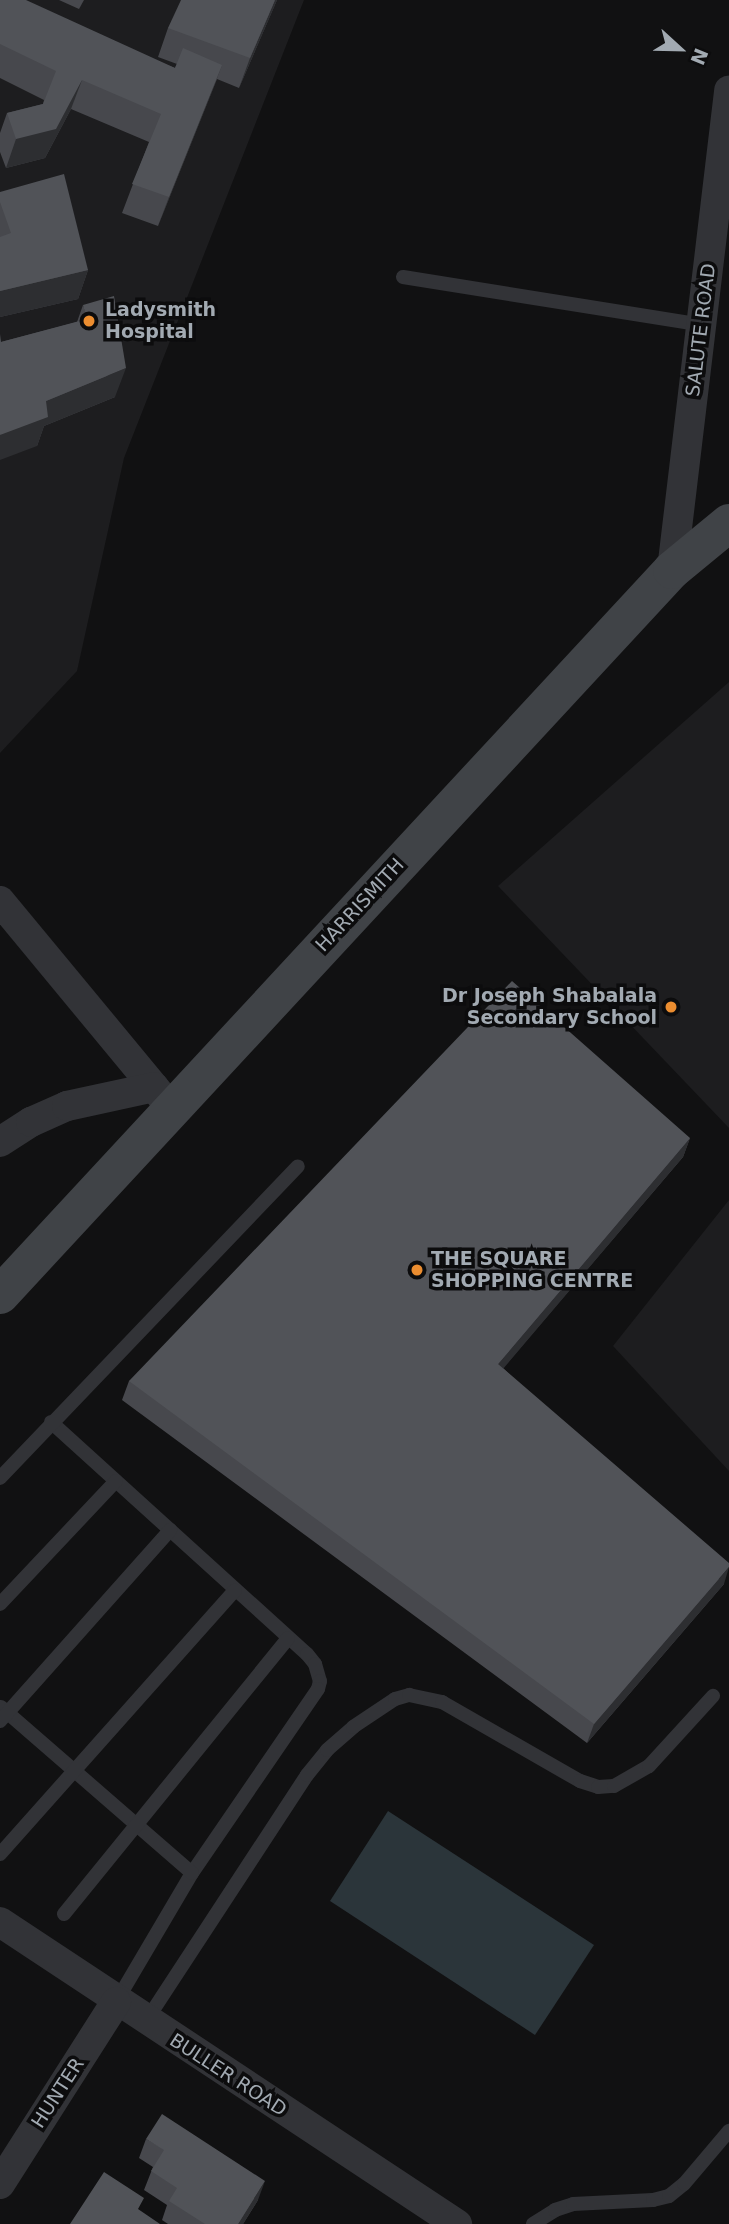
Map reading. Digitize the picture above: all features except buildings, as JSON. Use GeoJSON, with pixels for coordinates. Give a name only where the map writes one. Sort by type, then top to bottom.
{"type":"FeatureCollection","features":[{"type":"Feature","properties":{"kind":"street","name":"SALUTE ROAD"},"geometry":{"type":"LineString","coordinates":[[672,570],[729,90]]}},
{"type":"Feature","properties":{"kind":"street","name":"HARRISMITH"},"geometry":{"type":"LineString","coordinates":[[0,1295],[163,1097],[672,570],[729,523]]}},
{"type":"Feature","properties":{"kind":"street"},"geometry":{"type":"LineString","coordinates":[[0,901],[163,1097]]}},
{"type":"Feature","properties":{"kind":"street"},"geometry":{"type":"LineString","coordinates":[[0,1142],[31,1122],[67,1106],[163,1097]]}},
{"type":"Feature","properties":{"kind":"street","name":"BULLER ROAD"},"geometry":{"type":"LineString","coordinates":[[0,1922],[116,2002],[457,2224]]}},
{"type":"Feature","properties":{"kind":"street","name":"HUNTER"},"geometry":{"type":"LineString","coordinates":[[0,2184],[116,2002]]}},
{"type":"Feature","properties":{"kind":"lane"},"geometry":{"type":"LineString","coordinates":[[403,277],[702,325]]}},
{"type":"Feature","properties":{"kind":"lane"},"geometry":{"type":"LineString","coordinates":[[0,1478],[298,1166]]}},
{"type":"Feature","properties":{"kind":"lane"},"geometry":{"type":"LineString","coordinates":[[51,1422],[288,1638],[315,1664],[319,1673],[318,1689],[192,1873],[116,2002]]}},
{"type":"Feature","properties":{"kind":"lane"},"geometry":{"type":"LineString","coordinates":[[0,1604],[116,1481]]}},
{"type":"Feature","properties":{"kind":"lane"},"geometry":{"type":"LineString","coordinates":[[170,1530],[2,1713],[74,1770],[192,1873]]}},
{"type":"Feature","properties":{"kind":"lane"},"geometry":{"type":"LineString","coordinates":[[0,1854],[235,1590]]}},
{"type":"Feature","properties":{"kind":"lane"},"geometry":{"type":"LineString","coordinates":[[64,1914],[288,1638]]}},
{"type":"Feature","properties":{"kind":"lane"},"geometry":{"type":"LineString","coordinates":[[146,2021],[307,1775],[327,1750],[353,1727],[395,1699],[410,1695],[442,1702],[580,1782],[598,1787],[614,1786],[649,1766],[713,1696]]}},
{"type":"Feature","properties":{"kind":"lane"},"geometry":{"type":"LineString","coordinates":[[533,2224],[555,2210],[573,2204],[653,2200],[668,2196],[684,2184],[729,2131]]}},
{"type":"Feature","properties":{"kind":"shaded area","name":"Ladysmith Hospital"},"geometry":{"type":"Polygon","coordinates":[[[0,0],[304,0],[124,458],[77,671],[0,753],[0,0]]]}},
{"type":"Feature","properties":{"kind":"shaded area","name":"Dr Joseph Shabalala Secondary School"},"geometry":{"type":"Polygon","coordinates":[[[729,682],[729,1128],[498,886],[729,682]]]}},
{"type":"Feature","properties":{"kind":"shaded area"},"geometry":{"type":"Polygon","coordinates":[[[729,1200],[729,1471],[613,1346],[729,1200]]]}},
{"type":"Feature","properties":{"kind":"shaded area"},"geometry":{"type":"Polygon","coordinates":[[[388,1811],[594,1945],[535,2035],[330,1901],[388,1811]]]}},
{"type":"Feature","properties":{"kind":"place","name":"Ladysmith Hospital"},"geometry":{"type":"Point","coordinates":[89,321]}},
{"type":"Feature","properties":{"kind":"place","name":"Dr Joseph Shabalala Secondary School"},"geometry":{"type":"Point","coordinates":[671,1007]}},
{"type":"Feature","properties":{"kind":"place","name":"THE SQUARE SHOPPING CENTRE"},"geometry":{"type":"Point","coordinates":[417,1270]}}]}
